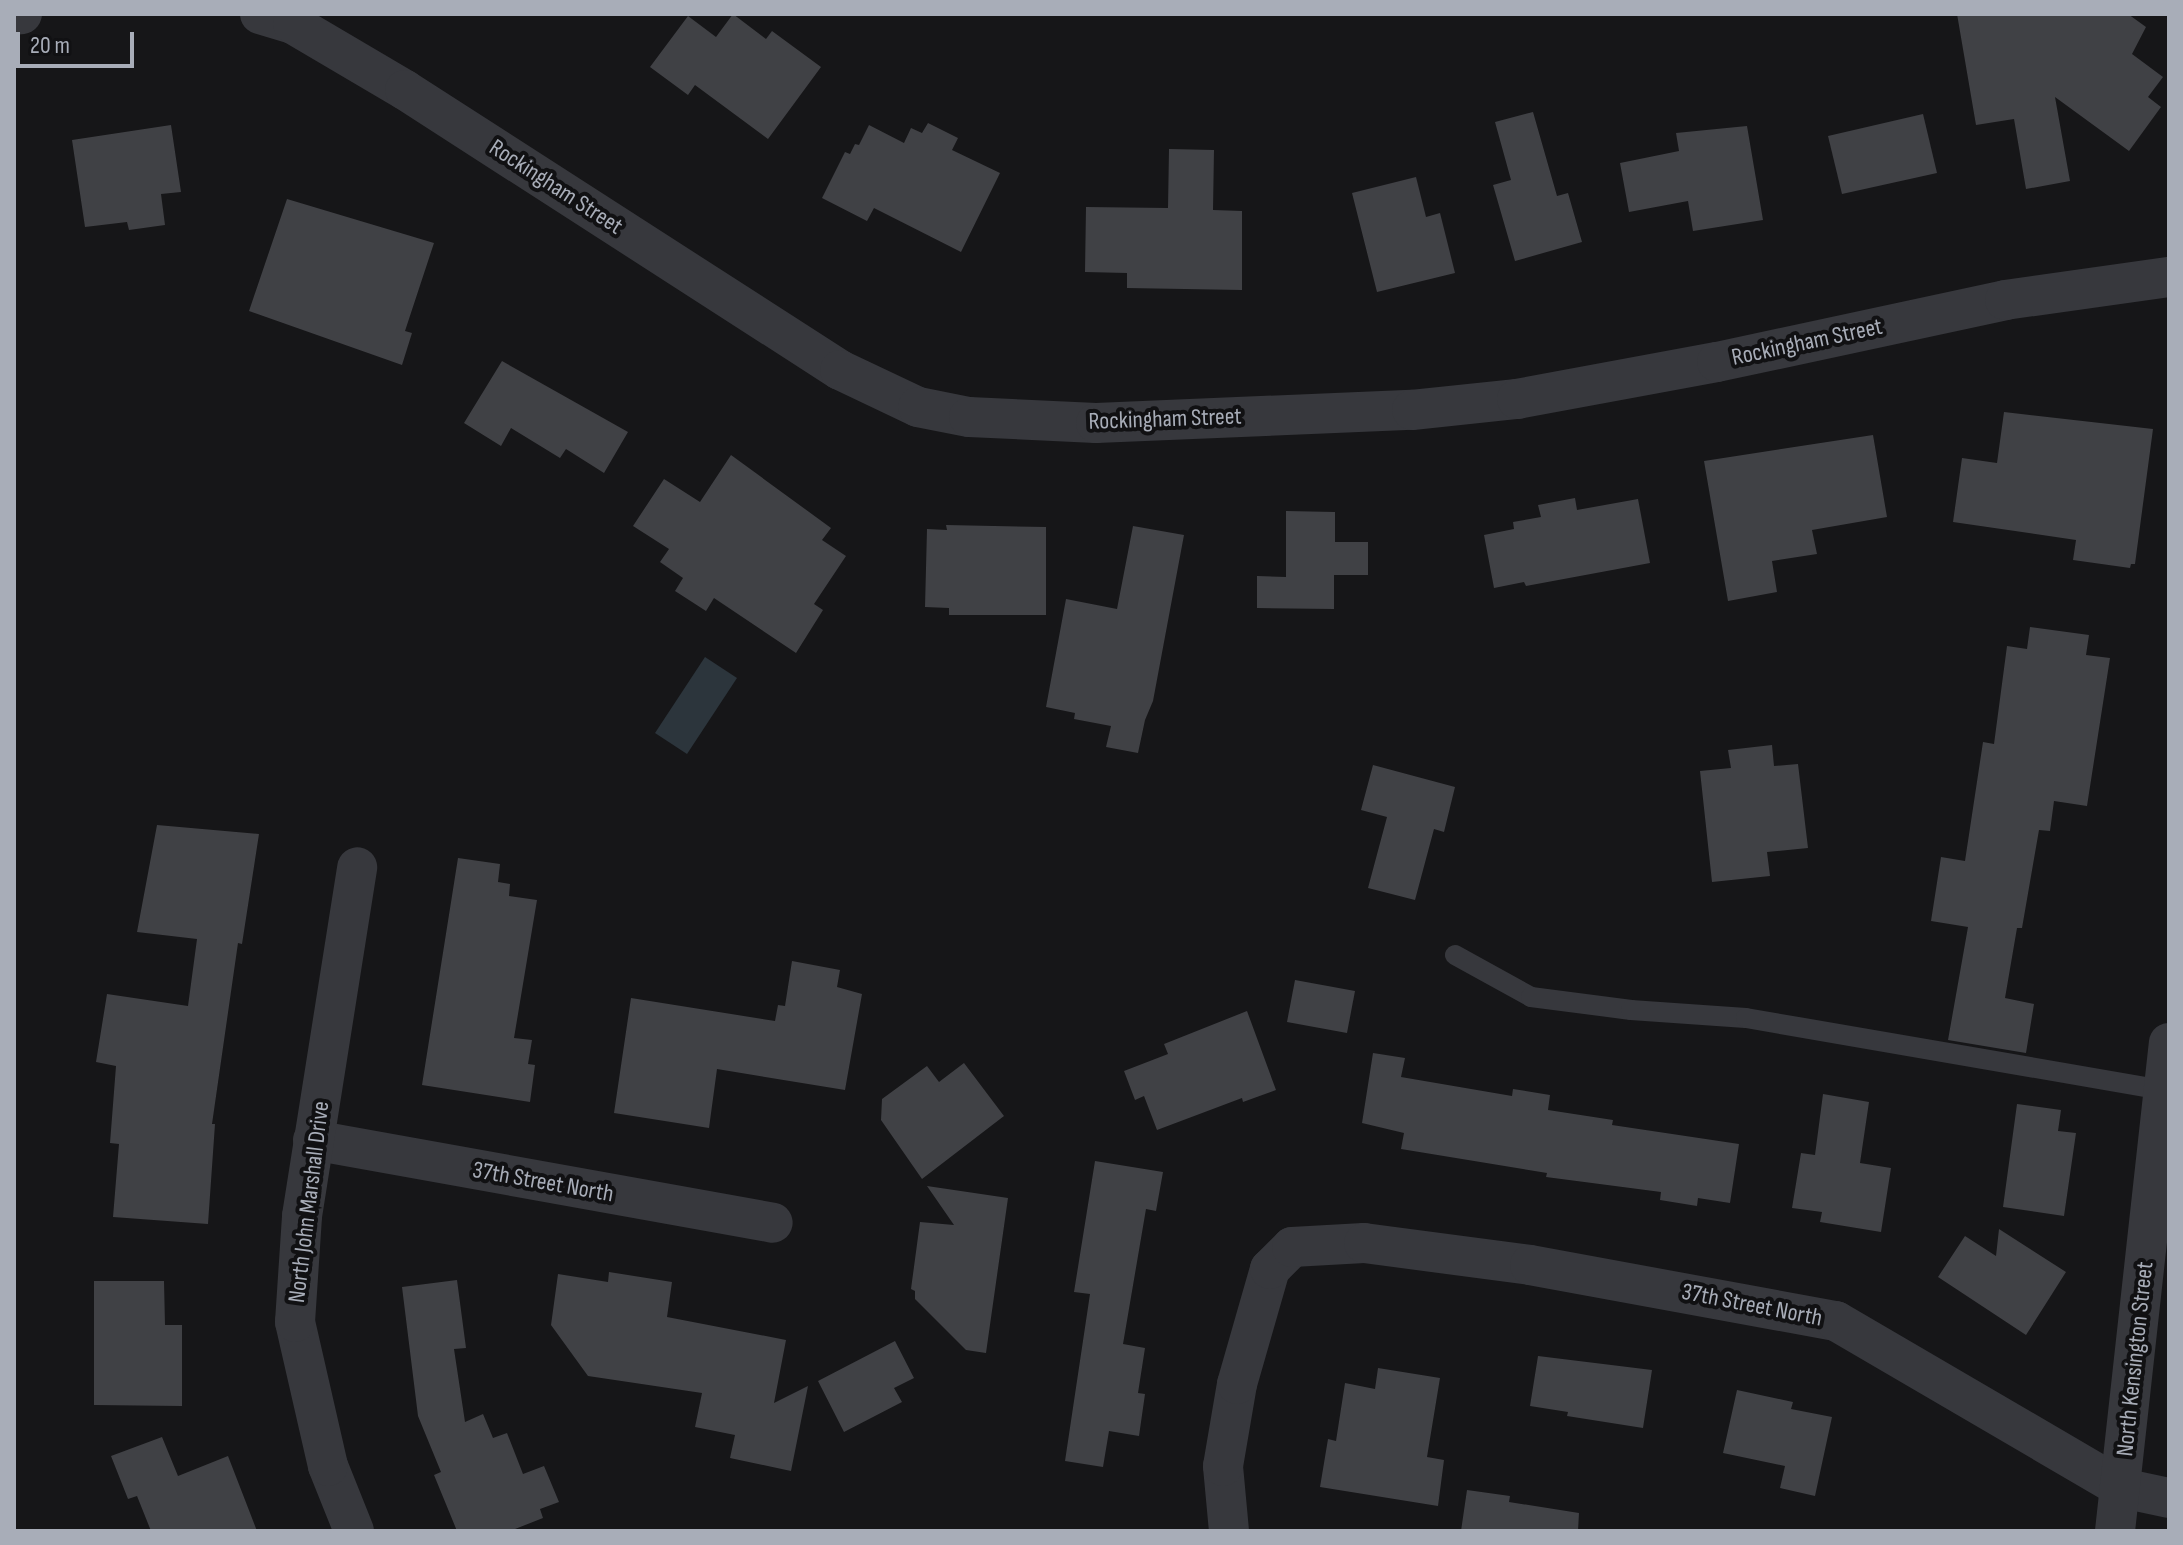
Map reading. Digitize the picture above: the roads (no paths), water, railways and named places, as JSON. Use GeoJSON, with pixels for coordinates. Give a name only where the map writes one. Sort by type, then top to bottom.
{"type":"FeatureCollection","features":[{"type":"Feature","properties":{"kind":"street"},"geometry":{"type":"LineString","coordinates":[[14,15],[22,14]]}},
{"type":"Feature","properties":{"kind":"street","name":"Rockingham Street"},"geometry":{"type":"LineString","coordinates":[[260,14],[293,24],[405,90],[840,370],[918,407],[969,417],[1096,423],[1412,410],[1517,399],[1717,362],[1807,340],[2005,300],[2169,277]]}},
{"type":"Feature","properties":{"kind":"street","name":"North John Marshall Drive"},"geometry":{"type":"LineString","coordinates":[[354,1531],[328,1466],[295,1322],[302,1216],[357,867]]}},
{"type":"Feature","properties":{"kind":"street","name":"North Kensington Street"},"geometry":{"type":"LineString","coordinates":[[2115,1531],[2169,1043]]}},
{"type":"Feature","properties":{"kind":"street","name":"37th Street North"},"geometry":{"type":"LineString","coordinates":[[313,1140],[773,1223]]}},
{"type":"Feature","properties":{"kind":"street","name":"37th Street North"},"geometry":{"type":"LineString","coordinates":[[1229,1531],[1223,1466],[1237,1384],[1270,1269],[1292,1247],[1379,1245],[1530,1265],[1836,1321],[2122,1488],[2169,1498]]}},
{"type":"Feature","properties":{"kind":"lane"},"geometry":{"type":"LineString","coordinates":[[1455,955],[1531,997],[1631,1010],[1746,1018],[2162,1090]]}}]}
